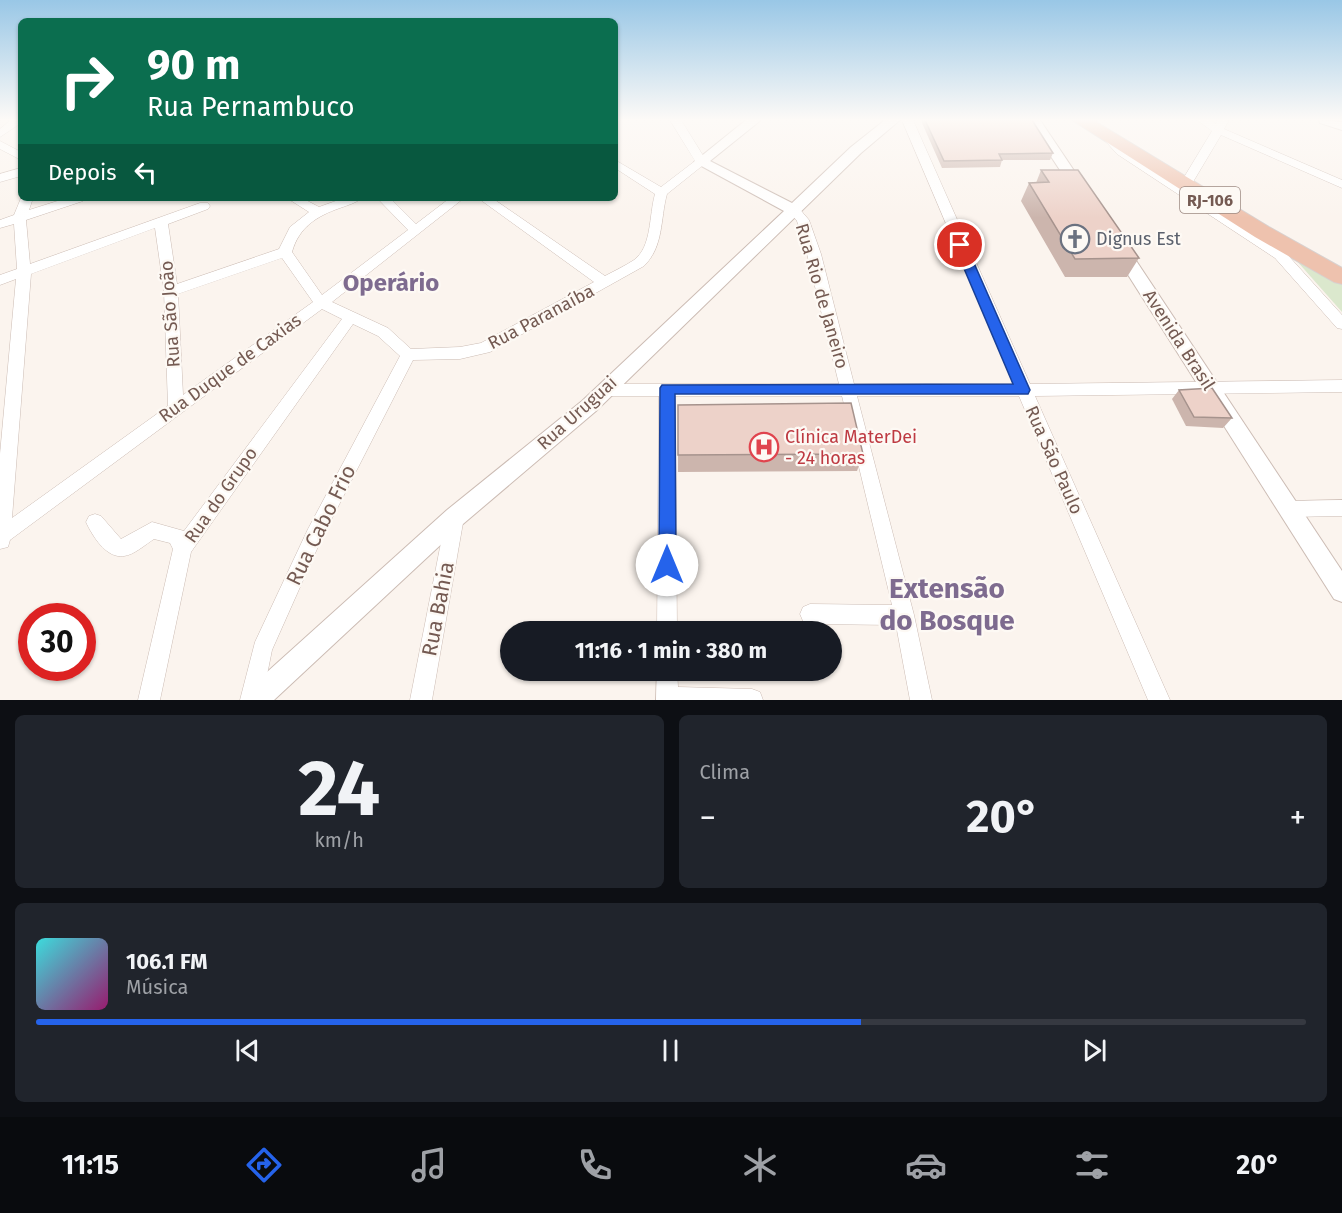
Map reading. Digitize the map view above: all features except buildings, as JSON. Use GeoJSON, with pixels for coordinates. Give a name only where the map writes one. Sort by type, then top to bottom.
{"type":"FeatureCollection","features":[{"type":"Feature","properties":{"kind":"highway","name":"RJ-106"},"geometry":{"type":"LineString","coordinates":[[1142,153],[1262,232],[1342,277]]}},
{"type":"Feature","properties":{"kind":"highway","name":"RJ-106"},"geometry":{"type":"LineString","coordinates":[[1146,153],[1342,268]]}},
{"type":"Feature","properties":{"kind":"street"},"geometry":{"type":"LineString","coordinates":[[695,153],[701,162],[794,210]]}},
{"type":"Feature","properties":{"kind":"street"},"geometry":{"type":"LineString","coordinates":[[618,165],[661,193],[713,153]]}},
{"type":"Feature","properties":{"kind":"street","name":"Rua Uruguai"},"geometry":{"type":"LineString","coordinates":[[253,700],[455,517],[589,406],[853,153]]}},
{"type":"Feature","properties":{"kind":"street","name":"Rua São Paulo"},"geometry":{"type":"LineString","coordinates":[[920,153],[1159,700]]}},
{"type":"Feature","properties":{"kind":"street"},"geometry":{"type":"LineString","coordinates":[[1055,153],[1091,207]]}},
{"type":"Feature","properties":{"kind":"street"},"geometry":{"type":"LineString","coordinates":[[1121,153],[1288,261],[1342,324]]}},
{"type":"Feature","properties":{"kind":"street"},"geometry":{"type":"LineString","coordinates":[[1189,179],[1205,153]]}},
{"type":"Feature","properties":{"kind":"street"},"geometry":{"type":"LineString","coordinates":[[1278,153],[1342,184]]}},
{"type":"Feature","properties":{"kind":"street"},"geometry":{"type":"LineString","coordinates":[[0,178],[18,173]]}},
{"type":"Feature","properties":{"kind":"street","name":"Rua Paranaíba"},"geometry":{"type":"LineString","coordinates":[[408,355],[460,353],[485,348],[605,284],[639,263],[647,255],[653,243],[661,193]]}},
{"type":"Feature","properties":{"kind":"street"},"geometry":{"type":"LineString","coordinates":[[1,539],[24,271],[21,218],[26,201]]}},
{"type":"Feature","properties":{"kind":"street"},"geometry":{"type":"LineString","coordinates":[[0,224],[70,201]]}},
{"type":"Feature","properties":{"kind":"street"},"geometry":{"type":"LineString","coordinates":[[298,201],[316,211]]}},
{"type":"Feature","properties":{"kind":"street"},"geometry":{"type":"LineString","coordinates":[[347,201],[316,211],[288,238],[285,252],[321,303],[383,333],[408,355]]}},
{"type":"Feature","properties":{"kind":"street"},"geometry":{"type":"LineString","coordinates":[[386,201],[416,231]]}},
{"type":"Feature","properties":{"kind":"street","name":"Rua Duque de Caxias"},"geometry":{"type":"LineString","coordinates":[[1,539],[176,407],[321,303],[454,201]]}},
{"type":"Feature","properties":{"kind":"street"},"geometry":{"type":"LineString","coordinates":[[488,201],[605,284]]}},
{"type":"Feature","properties":{"kind":"street"},"geometry":{"type":"LineString","coordinates":[[0,280],[204,206]]}},
{"type":"Feature","properties":{"kind":"street","name":"Rua Rio de Janeiro"},"geometry":{"type":"LineString","coordinates":[[794,210],[803,220],[807,232],[848,389],[904,615],[921,700]]}},
{"type":"Feature","properties":{"kind":"street","name":"Rua São João"},"geometry":{"type":"LineString","coordinates":[[161,222],[171,291],[176,407]]}},
{"type":"Feature","properties":{"kind":"street","name":"Avenida Brasil"},"geometry":{"type":"LineString","coordinates":[[1110,234],[1342,591]]}},
{"type":"Feature","properties":{"kind":"street"},"geometry":{"type":"LineString","coordinates":[[171,291],[285,252]]}},
{"type":"Feature","properties":{"kind":"street","name":"Rua do Grupo"},"geometry":{"type":"LineString","coordinates":[[149,700],[182,549],[351,317]]}},
{"type":"Feature","properties":{"kind":"street","name":"Rua Cabo Frio"},"geometry":{"type":"LineString","coordinates":[[253,700],[262,649],[314,536],[408,355]]}},
{"type":"Feature","properties":{"kind":"street"},"geometry":{"type":"LineString","coordinates":[[605,390],[668,388],[1023,390],[1342,386]]}},
{"type":"Feature","properties":{"kind":"street"},"geometry":{"type":"LineString","coordinates":[[667,621],[668,388]]}},
{"type":"Feature","properties":{"kind":"street"},"geometry":{"type":"LineString","coordinates":[[1288,509],[1342,508]]}},
{"type":"Feature","properties":{"kind":"street","name":"Rua Bahia"},"geometry":{"type":"LineString","coordinates":[[421,700],[455,517]]}},
{"type":"Feature","properties":{"kind":"street"},"geometry":{"type":"LineString","coordinates":[[95,522],[117,548],[123,548],[152,530],[177,536],[182,549]]}},
{"type":"Feature","properties":{"kind":"street"},"geometry":{"type":"LineString","coordinates":[[810,614],[904,615]]}},
{"type":"Feature","properties":{"kind":"street"},"geometry":{"type":"LineString","coordinates":[[667,681],[667,698],[752,700]]}},
{"type":"Feature","properties":{"kind":"green space"},"geometry":{"type":"Polygon","coordinates":[[[1296,260],[1342,285],[1342,312],[1296,260]]]}},
{"type":"Feature","properties":{"kind":"place","name":"Dignus Est"},"geometry":{"type":"Point","coordinates":[1075,239]}},
{"type":"Feature","properties":{"kind":"place","name":"Clínica MaterDei - 24 horas"},"geometry":{"type":"Point","coordinates":[764,447]}},
{"type":"Feature","properties":{"kind":"district","name":"Operário"},"geometry":{"type":"Point","coordinates":[391,283]}},
{"type":"Feature","properties":{"kind":"district","name":"Extensão do Bosque"},"geometry":{"type":"Point","coordinates":[947,604]}},
{"type":"Feature","properties":{"kind":"route"},"geometry":{"type":"LineString","coordinates":[[667,565],[668,388],[1023,390],[960,245]]}}]}
